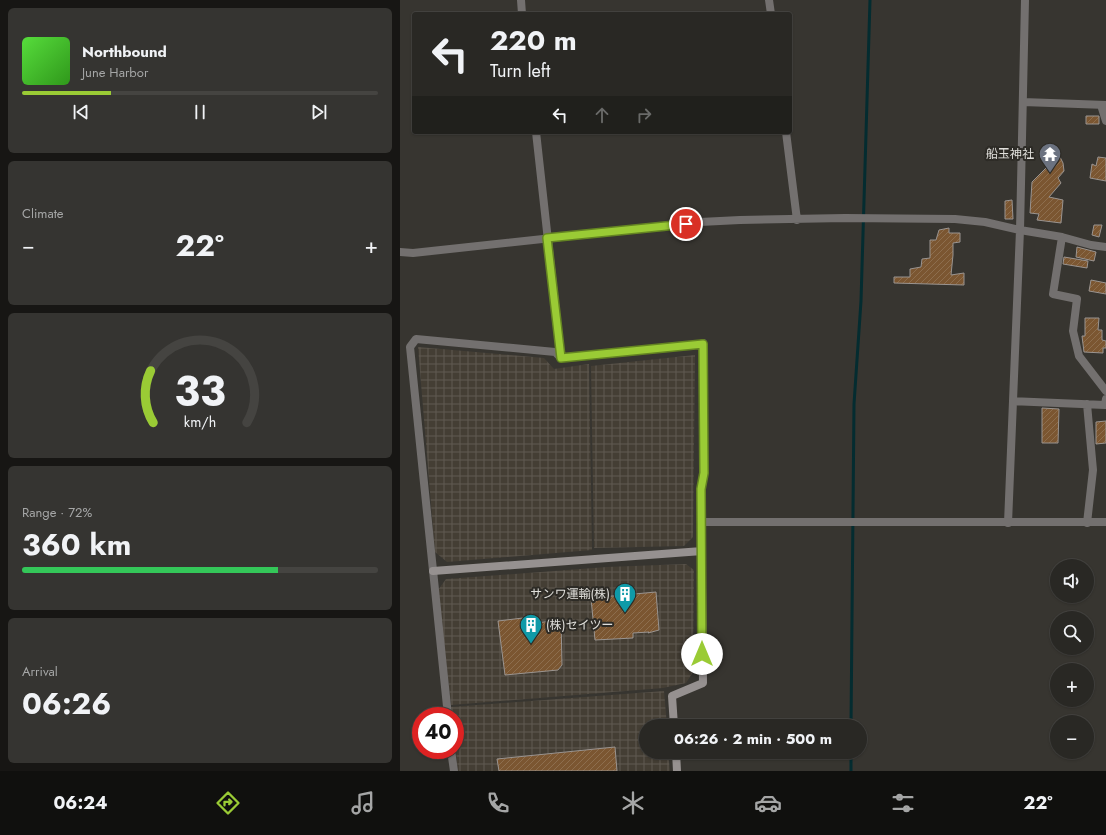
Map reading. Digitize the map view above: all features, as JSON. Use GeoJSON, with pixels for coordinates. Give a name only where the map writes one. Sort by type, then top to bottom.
{"type":"FeatureCollection","features":[{"type":"Feature","properties":{"kind":"street"},"geometry":{"type":"LineString","coordinates":[[521,0],[522,12]]}},
{"type":"Feature","properties":{"kind":"street"},"geometry":{"type":"LineString","coordinates":[[769,0],[771,12]]}},
{"type":"Feature","properties":{"kind":"street"},"geometry":{"type":"LineString","coordinates":[[1008,523],[1020,230],[1025,0]]}},
{"type":"Feature","properties":{"kind":"street"},"geometry":{"type":"LineString","coordinates":[[1023,102],[1104,105],[1106,121]]}},
{"type":"Feature","properties":{"kind":"street"},"geometry":{"type":"LineString","coordinates":[[536,134],[561,358]]}},
{"type":"Feature","properties":{"kind":"street"},"geometry":{"type":"LineString","coordinates":[[786,134],[797,220]]}},
{"type":"Feature","properties":{"kind":"street"},"geometry":{"type":"LineString","coordinates":[[400,252],[413,253],[700,222],[863,218],[955,219],[985,222],[1106,247]]}},
{"type":"Feature","properties":{"kind":"street"},"geometry":{"type":"LineString","coordinates":[[1062,237],[1053,294],[1077,299],[1073,331],[1079,356],[1106,391]]}},
{"type":"Feature","properties":{"kind":"street"},"geometry":{"type":"LineString","coordinates":[[447,707],[410,347],[417,339],[555,352],[561,358]]}},
{"type":"Feature","properties":{"kind":"street"},"geometry":{"type":"LineString","coordinates":[[561,358],[703,343],[704,473],[701,489],[703,683],[672,696],[674,719]]}},
{"type":"Feature","properties":{"kind":"street"},"geometry":{"type":"LineString","coordinates":[[1013,401],[1105,405],[1106,402]]}},
{"type":"Feature","properties":{"kind":"street"},"geometry":{"type":"LineString","coordinates":[[1087,404],[1092,470],[1087,523]]}},
{"type":"Feature","properties":{"kind":"street"},"geometry":{"type":"LineString","coordinates":[[702,522],[1106,522]]}},
{"type":"Feature","properties":{"kind":"street"},"geometry":{"type":"LineString","coordinates":[[432,571],[702,551]]}},
{"type":"Feature","properties":{"kind":"street"},"geometry":{"type":"LineString","coordinates":[[452,759],[454,771]]}},
{"type":"Feature","properties":{"kind":"street"},"geometry":{"type":"LineString","coordinates":[[676,759],[677,771]]}},
{"type":"Feature","properties":{"kind":"shaded area"},"geometry":{"type":"Polygon","coordinates":[[[418,347],[544,358],[554,369],[589,364],[592,550],[447,562],[435,552],[418,347]]]}},
{"type":"Feature","properties":{"kind":"shaded area"},"geometry":{"type":"Polygon","coordinates":[[[695,355],[693,537],[684,546],[594,548],[591,366],[695,355]]]}},
{"type":"Feature","properties":{"kind":"shaded area"},"geometry":{"type":"Polygon","coordinates":[[[686,564],[694,570],[693,672],[686,683],[663,688],[451,705],[438,590],[446,579],[607,567],[686,564]]]}},
{"type":"Feature","properties":{"kind":"shaded area"},"geometry":{"type":"Polygon","coordinates":[[[664,691],[666,719],[639,719],[639,759],[669,759],[670,771],[458,771],[457,759],[464,759],[464,707],[451,707],[664,691]]]}},
{"type":"Feature","properties":{"kind":"building"},"geometry":{"type":"Polygon","coordinates":[[[1086,116],[1099,116],[1099,124],[1086,124],[1086,116]]]}},
{"type":"Feature","properties":{"kind":"building"},"geometry":{"type":"Polygon","coordinates":[[[1050,157],[1055,161],[1060,157],[1063,163],[1064,171],[1058,178],[1061,183],[1049,197],[1063,200],[1061,223],[1037,220],[1039,214],[1030,213],[1032,182],[1047,167],[1044,163],[1050,157]]]}},
{"type":"Feature","properties":{"kind":"building"},"geometry":{"type":"Polygon","coordinates":[[[1098,157],[1106,158],[1106,181],[1090,178],[1092,164],[1096,166],[1098,157]]]}},
{"type":"Feature","properties":{"kind":"building"},"geometry":{"type":"Polygon","coordinates":[[[1012,200],[1013,219],[1005,219],[1005,201],[1012,200]]]}},
{"type":"Feature","properties":{"kind":"building"},"geometry":{"type":"Polygon","coordinates":[[[1094,225],[1102,225],[1099,237],[1092,235],[1094,225]]]}},
{"type":"Feature","properties":{"kind":"building"},"geometry":{"type":"Polygon","coordinates":[[[949,228],[949,233],[960,233],[960,242],[953,243],[951,275],[964,273],[964,285],[894,283],[894,277],[910,277],[910,269],[921,267],[922,259],[930,258],[930,240],[936,240],[939,230],[949,228]]]}},
{"type":"Feature","properties":{"kind":"building"},"geometry":{"type":"Polygon","coordinates":[[[1077,247],[1096,252],[1094,261],[1076,257],[1077,247]]]}},
{"type":"Feature","properties":{"kind":"building"},"geometry":{"type":"Polygon","coordinates":[[[1064,257],[1088,261],[1087,268],[1063,264],[1064,257]]]}},
{"type":"Feature","properties":{"kind":"building"},"geometry":{"type":"Polygon","coordinates":[[[1091,280],[1106,283],[1106,294],[1089,291],[1091,280]]]}},
{"type":"Feature","properties":{"kind":"building"},"geometry":{"type":"Polygon","coordinates":[[[1085,318],[1099,318],[1098,330],[1102,330],[1102,340],[1106,341],[1106,348],[1103,348],[1103,353],[1084,352],[1082,336],[1085,336],[1085,318]]]}},
{"type":"Feature","properties":{"kind":"building"},"geometry":{"type":"Polygon","coordinates":[[[1042,408],[1059,409],[1058,443],[1042,443],[1042,408]]]}},
{"type":"Feature","properties":{"kind":"building"},"geometry":{"type":"Polygon","coordinates":[[[1106,421],[1106,443],[1096,444],[1096,422],[1106,421]]]}},
{"type":"Feature","properties":{"kind":"building","name":"サンワ運輸(株)"},"geometry":{"type":"Polygon","coordinates":[[[656,592],[659,630],[648,633],[649,632],[633,633],[633,638],[595,640],[591,598],[656,592]]]}},
{"type":"Feature","properties":{"kind":"building","name":"(株)セイツー"},"geometry":{"type":"Polygon","coordinates":[[[523,618],[527,624],[561,620],[562,665],[558,670],[505,675],[498,621],[523,618]]]}},
{"type":"Feature","properties":{"kind":"building"},"geometry":{"type":"Polygon","coordinates":[[[615,747],[617,771],[499,771],[497,759],[615,747]]]}},
{"type":"Feature","properties":{"kind":"waterway"},"geometry":{"type":"LineString","coordinates":[[851,719],[854,404],[861,301],[870,0]]}},
{"type":"Feature","properties":{"kind":"waterway"},"geometry":{"type":"LineString","coordinates":[[851,759],[851,771]]}},
{"type":"Feature","properties":{"kind":"place","name":"船玉神社"},"geometry":{"type":"Point","coordinates":[1050,174]}},
{"type":"Feature","properties":{"kind":"place","name":"サンワ運輸(株)"},"geometry":{"type":"Point","coordinates":[625,614]}},
{"type":"Feature","properties":{"kind":"place","name":"(株)セイツー"},"geometry":{"type":"Point","coordinates":[531,644]}},
{"type":"Feature","properties":{"kind":"route"},"geometry":{"type":"LineString","coordinates":[[686,224],[547,238],[561,358],[703,344],[704,473],[701,489],[702,654]]}}]}
